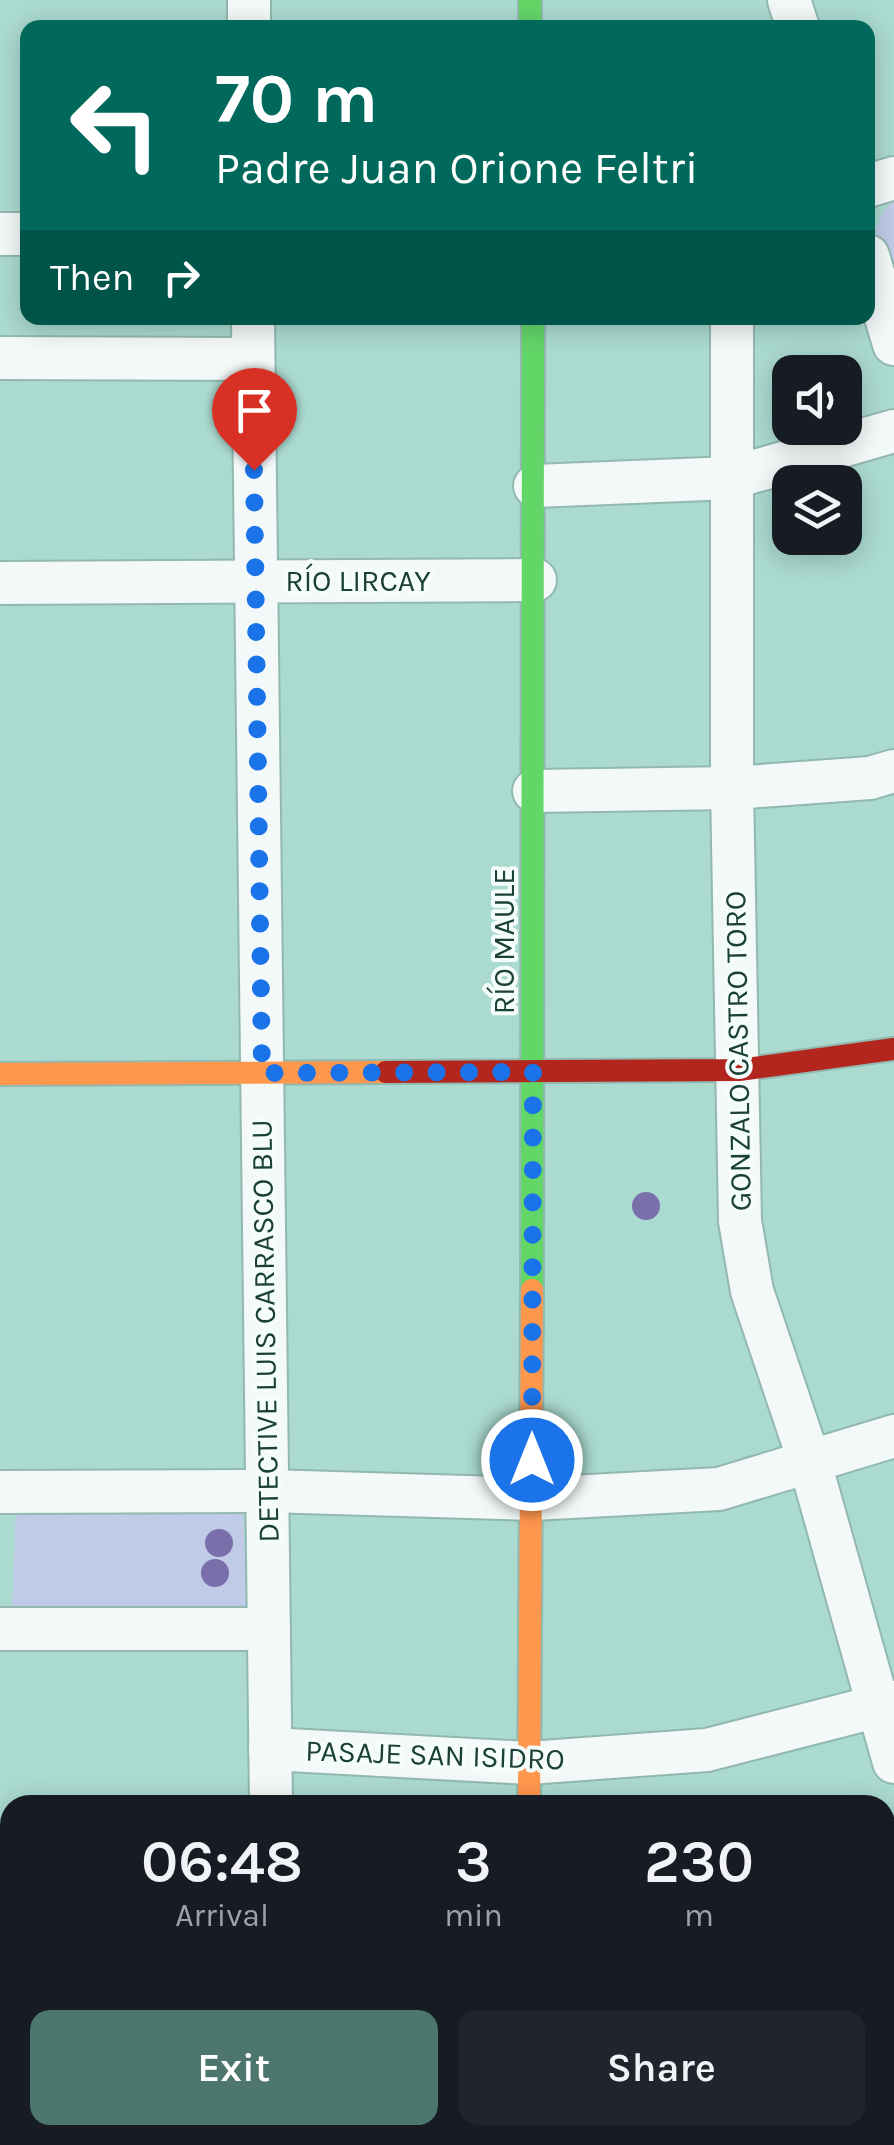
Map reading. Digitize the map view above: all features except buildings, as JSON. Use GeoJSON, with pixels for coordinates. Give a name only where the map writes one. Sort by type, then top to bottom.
{"type":"FeatureCollection","features":[{"type":"Feature","properties":{"kind":"street"},"geometry":{"type":"LineString","coordinates":[[875,280],[894,344]]}},
{"type":"Feature","properties":{"kind":"street","name":"RÍO MAULE"},"geometry":{"type":"LineString","coordinates":[[530,1795],[536,580],[533,325]]}},
{"type":"Feature","properties":{"kind":"street","name":"GONZALO CASTRO TORO"},"geometry":{"type":"LineString","coordinates":[[732,325],[732,788],[740,1222],[752,1292],[887,1704],[894,1762]]}},
{"type":"Feature","properties":{"kind":"street"},"geometry":{"type":"LineString","coordinates":[[0,358],[253,338]]}},
{"type":"Feature","properties":{"kind":"street","name":"DETECTIVE LUIS CARRASCO BLU"},"geometry":{"type":"LineString","coordinates":[[253,338],[271,1795]]}},
{"type":"Feature","properties":{"kind":"street"},"geometry":{"type":"LineString","coordinates":[[535,486],[731,478],[894,430]]}},
{"type":"Feature","properties":{"kind":"street","name":"RÍO LIRCAY"},"geometry":{"type":"LineString","coordinates":[[0,583],[536,580]]}},
{"type":"Feature","properties":{"kind":"street"},"geometry":{"type":"LineString","coordinates":[[534,792],[732,788],[870,778],[894,771]]}},
{"type":"Feature","properties":{"kind":"street"},"geometry":{"type":"LineString","coordinates":[[0,1074],[738,1070],[894,1049]]}},
{"type":"Feature","properties":{"kind":"street"},"geometry":{"type":"LineString","coordinates":[[0,1492],[267,1491],[532,1500],[720,1489],[894,1436]]}},
{"type":"Feature","properties":{"kind":"street"},"geometry":{"type":"LineString","coordinates":[[0,1629],[268,1628]]}},
{"type":"Feature","properties":{"kind":"street","name":"PASAJE SAN ISIDRO"},"geometry":{"type":"LineString","coordinates":[[270,1748],[529,1763],[708,1750],[887,1704]]}},
{"type":"Feature","properties":{"kind":"shaded area"},"geometry":{"type":"Polygon","coordinates":[[[894,200],[894,291],[875,230],[884,210],[894,200]]]}},
{"type":"Feature","properties":{"kind":"shaded area"},"geometry":{"type":"Polygon","coordinates":[[[16,1509],[243,1509],[247,1611],[12,1611],[16,1509]]]}},
{"type":"Feature","properties":{"kind":"traffic: fast"},"geometry":{"type":"LineString","coordinates":[[530,0],[530,20]]}},
{"type":"Feature","properties":{"kind":"traffic: fast"},"geometry":{"type":"LineString","coordinates":[[532,1290],[533,325]]}},
{"type":"Feature","properties":{"kind":"traffic: slow"},"geometry":{"type":"LineString","coordinates":[[0,1074],[386,1072]]}},
{"type":"Feature","properties":{"kind":"traffic: slow"},"geometry":{"type":"LineString","coordinates":[[529,1795],[532,1290]]}},
{"type":"Feature","properties":{"kind":"traffic: jam"},"geometry":{"type":"LineString","coordinates":[[386,1072],[739,1070],[894,1049]]}},
{"type":"Feature","properties":{"kind":"route"},"geometry":{"type":"LineString","coordinates":[[254,470],[262,1073],[533,1072],[532,1460]]}}]}
